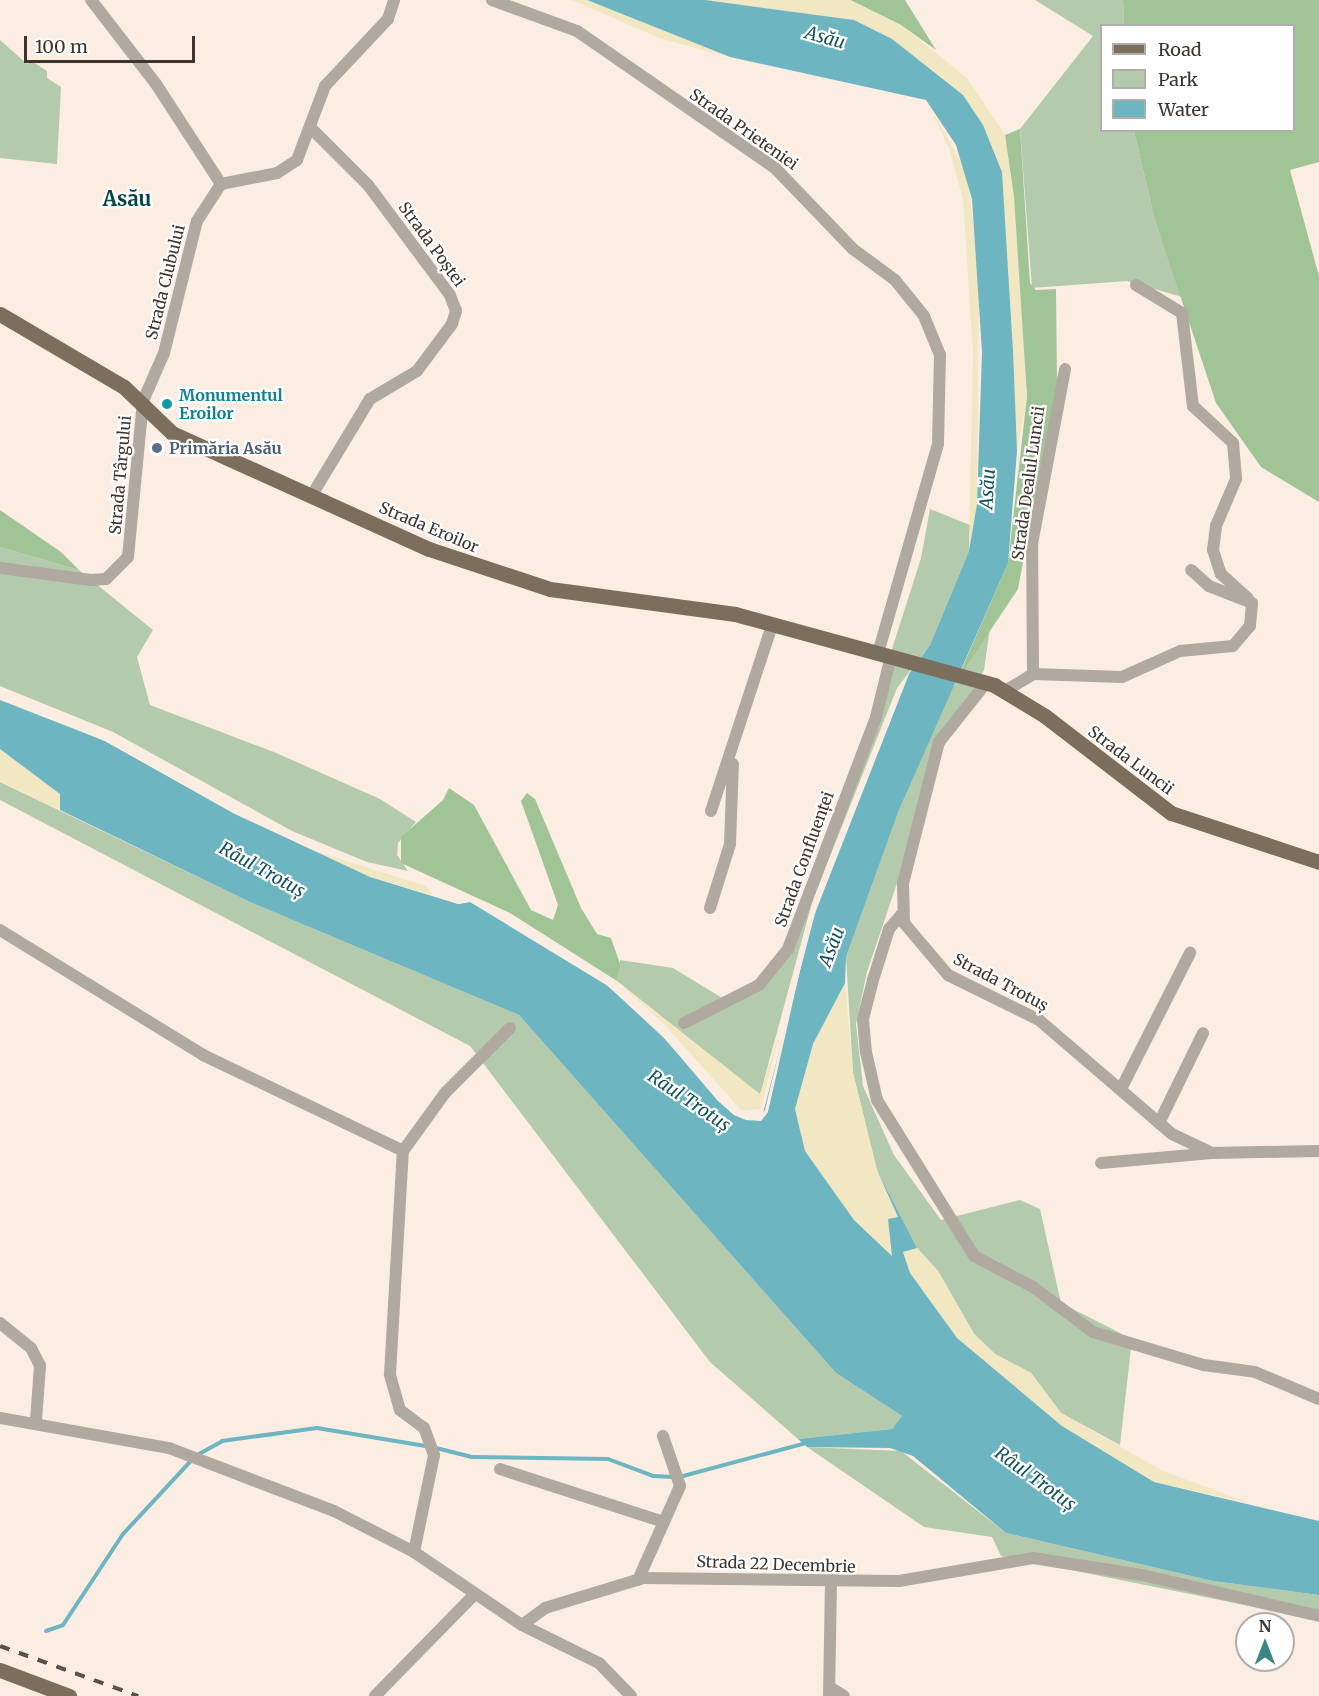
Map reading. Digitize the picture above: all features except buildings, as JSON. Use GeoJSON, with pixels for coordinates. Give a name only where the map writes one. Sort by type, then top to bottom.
{"type":"FeatureCollection","features":[{"type":"Feature","properties":{"kind":"main road","name":"Strada Eroilor"},"geometry":{"type":"LineString","coordinates":[[0,314],[143,401],[172,434],[451,558],[550,589],[719,612],[966,677]]}},
{"type":"Feature","properties":{"kind":"main road","name":"Strada Luncii"},"geometry":{"type":"LineString","coordinates":[[966,677],[1005,691],[1171,813],[1319,862]]}},
{"type":"Feature","properties":{"kind":"main road"},"geometry":{"type":"LineString","coordinates":[[0,1670],[69,1696]]}},
{"type":"Feature","properties":{"kind":"street"},"geometry":{"type":"LineString","coordinates":[[91,0],[156,84],[221,184],[285,170],[297,160],[312,129],[325,86],[388,20],[394,0]]}},
{"type":"Feature","properties":{"kind":"street","name":"Strada Prieteniei"},"geometry":{"type":"LineString","coordinates":[[492,0],[577,31],[776,169],[853,249],[895,280],[928,322],[942,371],[938,444],[884,654]]}},
{"type":"Feature","properties":{"kind":"street","name":"Strada Poștei"},"geometry":{"type":"LineString","coordinates":[[312,129],[368,185],[450,295],[456,310],[452,324],[417,371],[370,399],[312,495]]}},
{"type":"Feature","properties":{"kind":"street","name":"Strada Clubului"},"geometry":{"type":"LineString","coordinates":[[143,401],[164,353],[197,220],[221,184]]}},
{"type":"Feature","properties":{"kind":"street"},"geometry":{"type":"LineString","coordinates":[[1005,691],[1033,674],[1122,677],[1180,651],[1225,649],[1250,626],[1253,609],[1248,598],[1221,574],[1213,550],[1216,525],[1236,478],[1233,443],[1193,406],[1182,313],[1136,285]]}},
{"type":"Feature","properties":{"kind":"street","name":"Strada Dealul Luncii"},"geometry":{"type":"LineString","coordinates":[[1033,674],[1032,544],[1065,369]]}},
{"type":"Feature","properties":{"kind":"street","name":"Strada Târgului"},"geometry":{"type":"LineString","coordinates":[[0,568],[91,580],[106,579],[121,568],[133,535],[143,401]]}},
{"type":"Feature","properties":{"kind":"street"},"geometry":{"type":"LineString","coordinates":[[1191,570],[1209,586],[1248,598]]}},
{"type":"Feature","properties":{"kind":"street"},"geometry":{"type":"LineString","coordinates":[[711,811],[737,742],[772,625]]}},
{"type":"Feature","properties":{"kind":"street","name":"Strada Confluenței"},"geometry":{"type":"LineString","coordinates":[[684,1023],[759,985],[788,949],[876,717],[884,654]]}},
{"type":"Feature","properties":{"kind":"street","name":"Strada Trotuș"},"geometry":{"type":"LineString","coordinates":[[986,683],[939,742],[903,883],[902,914],[913,938],[939,968],[1045,1023],[1159,1124],[1212,1153]]}},
{"type":"Feature","properties":{"kind":"street"},"geometry":{"type":"LineString","coordinates":[[710,908],[729,844],[737,742]]}},
{"type":"Feature","properties":{"kind":"street"},"geometry":{"type":"LineString","coordinates":[[902,914],[890,929],[873,980],[863,1019],[866,1052],[878,1100],[974,1256],[1034,1287],[1093,1332],[1204,1365],[1255,1372],[1319,1400]]}},
{"type":"Feature","properties":{"kind":"street"},"geometry":{"type":"LineString","coordinates":[[0,930],[202,1055],[403,1151]]}},
{"type":"Feature","properties":{"kind":"street"},"geometry":{"type":"LineString","coordinates":[[1120,1089],[1190,953]]}},
{"type":"Feature","properties":{"kind":"street"},"geometry":{"type":"LineString","coordinates":[[414,1552],[434,1455],[424,1428],[400,1410],[390,1374],[403,1151],[445,1093],[510,1028]]}},
{"type":"Feature","properties":{"kind":"street"},"geometry":{"type":"LineString","coordinates":[[1159,1124],[1203,1033]]}},
{"type":"Feature","properties":{"kind":"street","name":"Strada Trotuș"},"geometry":{"type":"LineString","coordinates":[[1101,1163],[1212,1153],[1319,1151]]}},
{"type":"Feature","properties":{"kind":"street"},"geometry":{"type":"LineString","coordinates":[[0,1323],[31,1348],[40,1366],[36,1421]]}},
{"type":"Feature","properties":{"kind":"street"},"geometry":{"type":"LineString","coordinates":[[0,1418],[36,1421],[169,1448],[334,1511],[414,1552],[522,1625],[599,1663],[631,1696]]}},
{"type":"Feature","properties":{"kind":"street"},"geometry":{"type":"LineString","coordinates":[[638,1580],[680,1486],[663,1436]]}},
{"type":"Feature","properties":{"kind":"street"},"geometry":{"type":"LineString","coordinates":[[500,1469],[664,1522]]}},
{"type":"Feature","properties":{"kind":"street","name":"Strada 22 Decembrie"},"geometry":{"type":"LineString","coordinates":[[522,1625],[545,1608],[638,1580],[831,1584],[899,1581],[1033,1558],[1142,1575],[1319,1616]]}},
{"type":"Feature","properties":{"kind":"street"},"geometry":{"type":"LineString","coordinates":[[831,1584],[830,1692],[843,1696]]}},
{"type":"Feature","properties":{"kind":"street"},"geometry":{"type":"LineString","coordinates":[[375,1696],[475,1594]]}},
{"type":"Feature","properties":{"kind":"green space"},"geometry":{"type":"Polygon","coordinates":[[[850,0],[905,0],[936,50],[901,25],[850,0]]]}},
{"type":"Feature","properties":{"kind":"green space"},"geometry":{"type":"Polygon","coordinates":[[[1035,0],[1123,0],[1124,24],[1100,24],[1100,132],[1134,132],[1154,217],[1182,297],[1127,281],[1032,288],[1020,129],[1093,36],[1035,0]]]}},
{"type":"Feature","properties":{"kind":"green space"},"geometry":{"type":"Polygon","coordinates":[[[1123,0],[1319,0],[1319,162],[1290,170],[1319,276],[1319,502],[1261,467],[1216,403],[1154,217],[1134,132],[1295,132],[1295,24],[1124,24],[1123,0]]]}},
{"type":"Feature","properties":{"kind":"green space"},"geometry":{"type":"Polygon","coordinates":[[[0,40],[27,64],[30,60],[47,71],[47,78],[61,87],[57,164],[0,158],[0,40]]]}},
{"type":"Feature","properties":{"kind":"green space"},"geometry":{"type":"Polygon","coordinates":[[[1020,129],[1030,283],[1036,290],[1056,289],[1057,383],[1018,589],[956,682],[1008,563],[1027,396],[1005,135],[1020,129]]]}},
{"type":"Feature","properties":{"kind":"green space"},"geometry":{"type":"Polygon","coordinates":[[[930,509],[970,525],[969,551],[930,645],[897,688],[813,899],[760,1095],[617,981],[620,960],[673,968],[727,1001],[756,980],[782,949],[870,718],[921,558],[930,509]]]}},
{"type":"Feature","properties":{"kind":"green space"},"geometry":{"type":"Polygon","coordinates":[[[0,510],[61,552],[79,570],[0,547],[0,510]]]}},
{"type":"Feature","properties":{"kind":"green space"},"geometry":{"type":"Polygon","coordinates":[[[0,547],[79,570],[153,630],[137,657],[150,705],[274,752],[380,799],[416,822],[398,843],[397,855],[408,871],[367,862],[292,831],[113,732],[0,686],[0,547]]]}},
{"type":"Feature","properties":{"kind":"green space"},"geometry":{"type":"Polygon","coordinates":[[[990,628],[984,670],[944,744],[867,972],[856,1024],[863,1086],[894,1155],[941,1220],[1020,1200],[1040,1209],[1061,1303],[1132,1339],[1120,1445],[1061,1413],[1031,1373],[995,1354],[974,1334],[938,1271],[917,1248],[877,1170],[853,1073],[846,957],[899,810],[949,693],[990,628]]]}},
{"type":"Feature","properties":{"kind":"green space"},"geometry":{"type":"Polygon","coordinates":[[[0,782],[250,902],[519,1015],[836,1373],[902,1416],[892,1429],[798,1439],[710,1362],[470,1046],[0,800],[0,782]]]}},
{"type":"Feature","properties":{"kind":"green space"},"geometry":{"type":"Polygon","coordinates":[[[449,788],[474,805],[531,910],[553,920],[558,905],[521,801],[527,793],[535,799],[581,908],[597,934],[611,938],[620,964],[617,981],[510,913],[401,863],[401,837],[443,800],[449,788]]]}},
{"type":"Feature","properties":{"kind":"green space"},"geometry":{"type":"Polygon","coordinates":[[[807,1447],[901,1451],[1006,1533],[1213,1581],[1319,1595],[1319,1620],[1295,1615],[1295,1612],[1279,1612],[1001,1556],[992,1537],[924,1527],[807,1447]]]}},
{"type":"Feature","properties":{"kind":"sand"},"geometry":{"type":"Polygon","coordinates":[[[572,0],[587,0],[730,57],[662,39],[572,0]]]}},
{"type":"Feature","properties":{"kind":"sand"},"geometry":{"type":"Polygon","coordinates":[[[705,0],[850,0],[901,25],[967,78],[1005,135],[1014,196],[1027,396],[1017,451],[1002,172],[983,125],[963,95],[854,20],[705,0]]]}},
{"type":"Feature","properties":{"kind":"sand"},"geometry":{"type":"Polygon","coordinates":[[[926,100],[967,173],[979,272],[977,504],[969,551],[973,352],[963,199],[949,148],[926,100]]]}},
{"type":"Feature","properties":{"kind":"sand"},"geometry":{"type":"Polygon","coordinates":[[[0,749],[60,794],[60,810],[0,782],[0,749]]]}},
{"type":"Feature","properties":{"kind":"sand"},"geometry":{"type":"Polygon","coordinates":[[[305,848],[426,886],[433,895],[370,877],[305,848]]]}},
{"type":"Feature","properties":{"kind":"sand"},"geometry":{"type":"Polygon","coordinates":[[[617,981],[760,1094],[780,1030],[761,1109],[741,1110],[665,1025],[617,981]]]}},
{"type":"Feature","properties":{"kind":"sand"},"geometry":{"type":"Polygon","coordinates":[[[845,983],[853,1073],[877,1170],[898,1217],[888,1220],[892,1256],[854,1220],[805,1151],[795,1109],[813,1044],[845,983]]]}},
{"type":"Feature","properties":{"kind":"sand"},"geometry":{"type":"Polygon","coordinates":[[[917,1248],[938,1271],[974,1334],[995,1354],[1031,1373],[1061,1413],[1163,1471],[1250,1503],[1154,1482],[1062,1426],[957,1338],[910,1273],[903,1252],[917,1248]]]}},
{"type":"Feature","properties":{"kind":"water","name":"Râul Trotuș"},"geometry":{"type":"Polygon","coordinates":[[[587,0],[705,0],[854,20],[892,39],[963,95],[983,125],[1002,172],[1013,351],[1017,451],[1008,563],[899,810],[846,957],[845,983],[813,1044],[795,1109],[805,1151],[854,1220],[892,1256],[888,1219],[898,1217],[877,1170],[917,1248],[903,1252],[910,1273],[957,1338],[1062,1426],[1154,1482],[1319,1521],[1319,1595],[1213,1581],[1006,1533],[913,1456],[890,1448],[807,1447],[798,1439],[892,1429],[902,1416],[836,1373],[519,1015],[250,902],[60,810],[60,794],[0,749],[0,700],[105,741],[235,814],[370,877],[458,904],[470,902],[608,986],[659,1032],[718,1101],[734,1115],[761,1121],[818,902],[909,674],[930,645],[969,551],[977,504],[982,352],[972,199],[956,145],[926,100],[730,57],[587,0]]]}},
{"type":"Feature","properties":{"kind":"pier"},"geometry":{"type":"Polygon","coordinates":[[[909,674],[810,926],[768,1112],[761,1121],[746,1120],[734,1115],[708,1086],[736,1113],[760,1118],[765,1110],[815,901],[909,674]]]}},
{"type":"Feature","properties":{"kind":"pier"},"geometry":{"type":"Polygon","coordinates":[[[1,697],[107,738],[237,811],[345,863],[235,814],[105,741],[1,697]]]}},
{"type":"Feature","properties":{"kind":"pier"},"geometry":{"type":"Polygon","coordinates":[[[430,893],[471,899],[525,928],[610,983],[679,1052],[608,986],[524,930],[470,902],[458,904],[430,893]]]}},
{"type":"Feature","properties":{"kind":"waterway"},"geometry":{"type":"LineString","coordinates":[[199,1454],[222,1441],[317,1428],[426,1446]]}},
{"type":"Feature","properties":{"kind":"waterway"},"geometry":{"type":"LineString","coordinates":[[683,1476],[806,1443]]}},
{"type":"Feature","properties":{"kind":"waterway"},"geometry":{"type":"LineString","coordinates":[[436,1448],[471,1457],[608,1459],[653,1476],[674,1477]]}},
{"type":"Feature","properties":{"kind":"waterway"},"geometry":{"type":"LineString","coordinates":[[46,1631],[63,1625],[123,1534],[190,1462]]}},
{"type":"Feature","properties":{"kind":"railway"},"geometry":{"type":"LineString","coordinates":[[0,1646],[138,1696]]}},
{"type":"Feature","properties":{"kind":"place","name":"Monumentul Eroilor"},"geometry":{"type":"Point","coordinates":[167,404]}},
{"type":"Feature","properties":{"kind":"place","name":"Primăria Asău"},"geometry":{"type":"Point","coordinates":[157,448]}},
{"type":"Feature","properties":{"kind":"district","name":"Asău"},"geometry":{"type":"Point","coordinates":[127,198]}}]}
